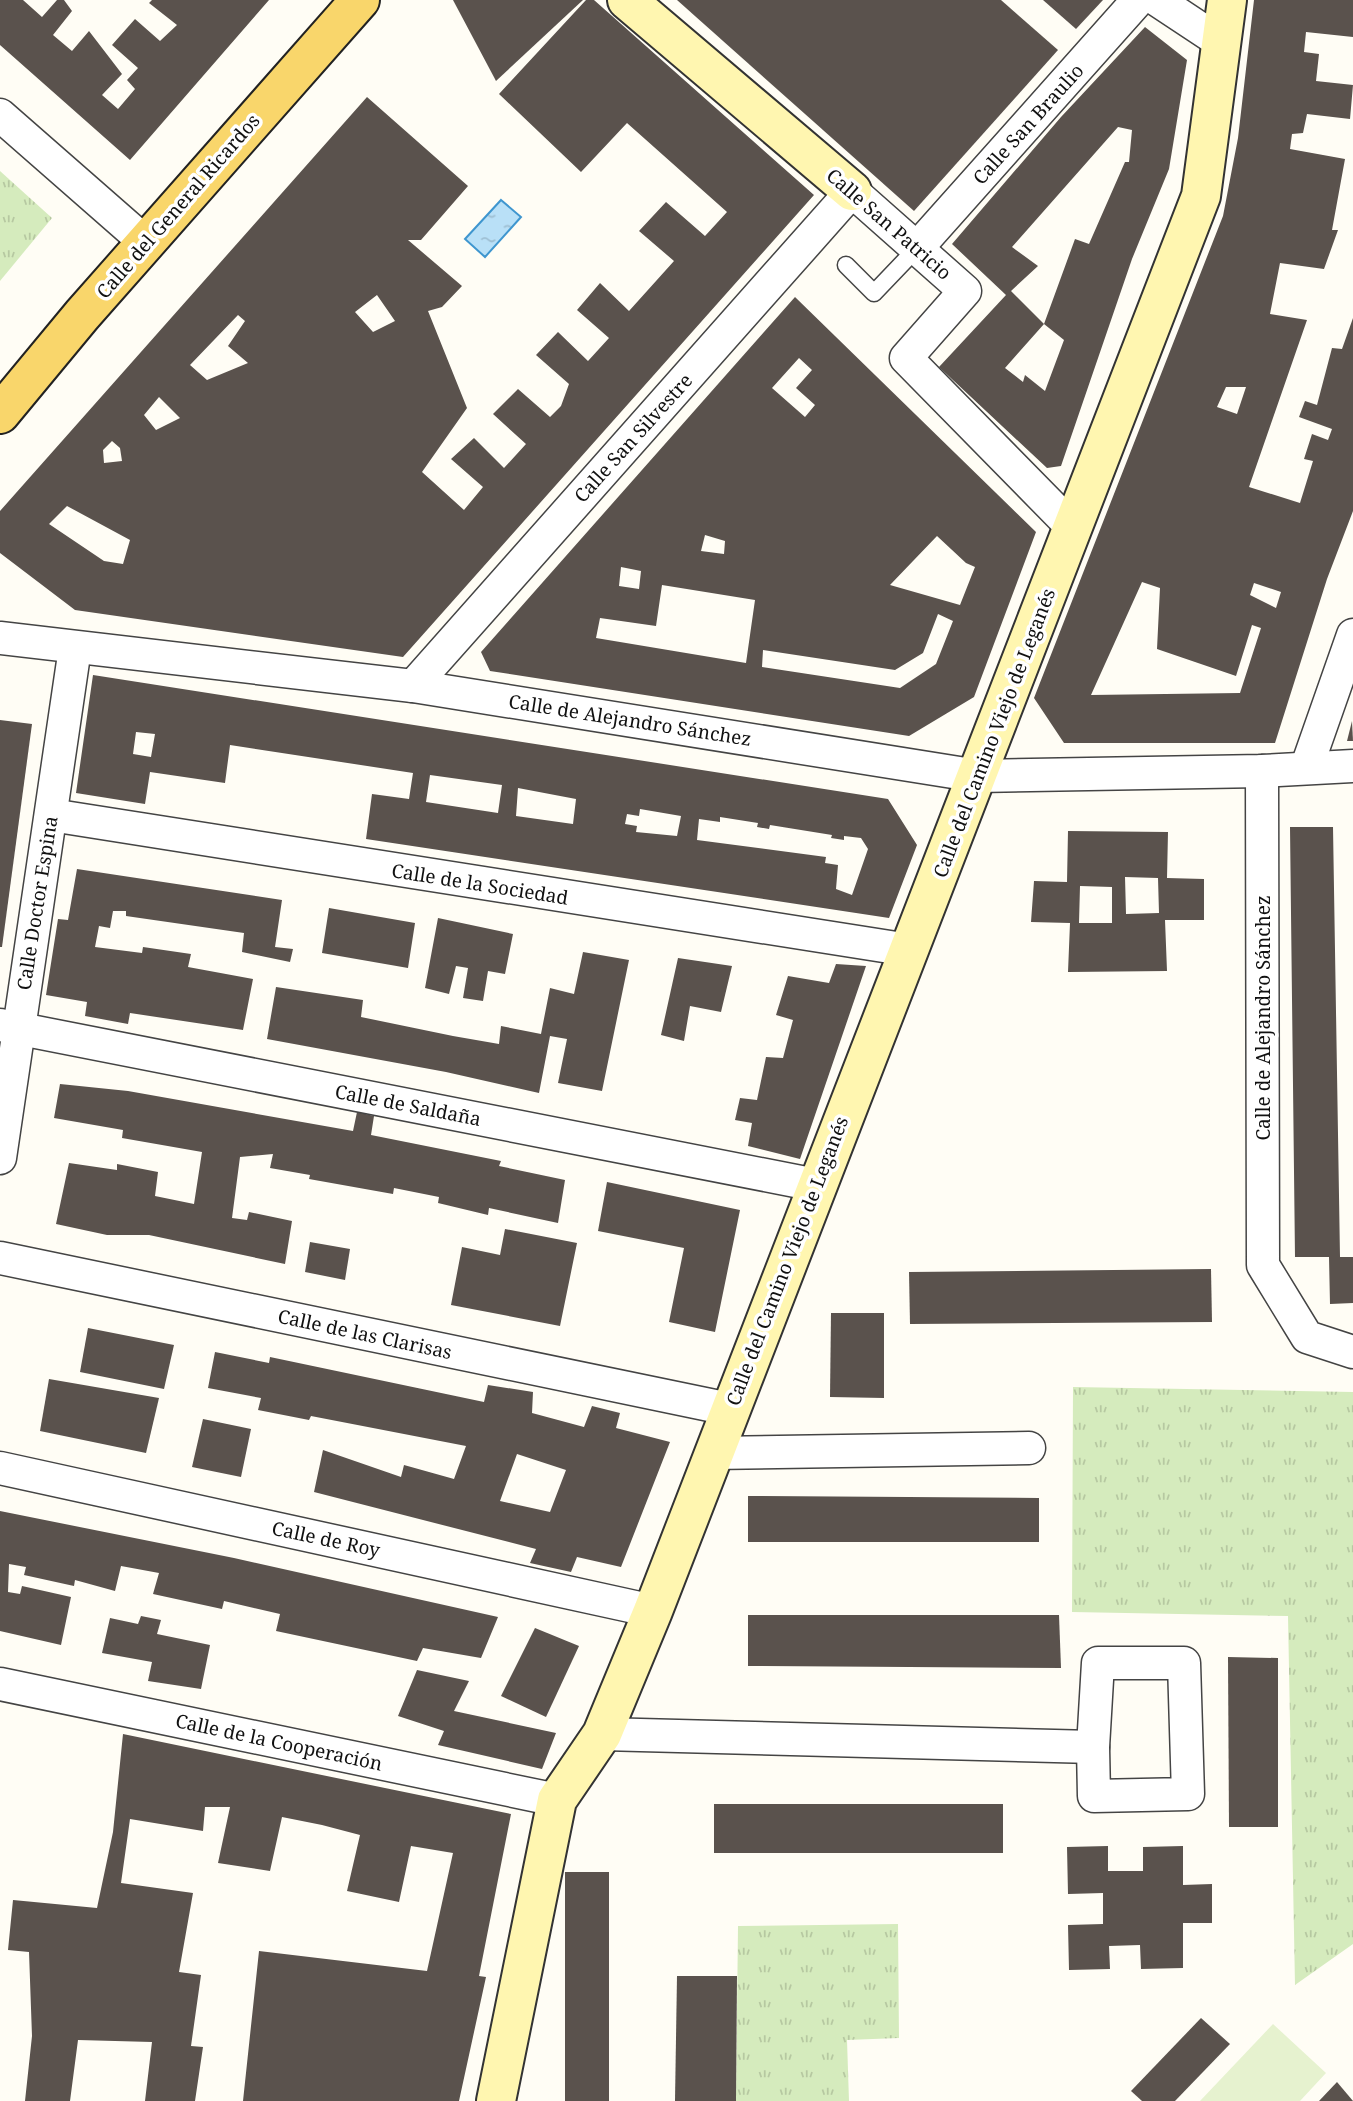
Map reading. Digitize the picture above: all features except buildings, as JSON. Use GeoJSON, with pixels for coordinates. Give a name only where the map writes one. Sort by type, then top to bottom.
{"type":"FeatureCollection","features":[{"type":"Feature","properties":{"kind":"main road","name":"Calle del General Ricardos"},"geometry":{"type":"LineString","coordinates":[[0,414],[145,242],[360,0]]}},
{"type":"Feature","properties":{"kind":"street","name":"Calle San Patricio"},"geometry":{"type":"LineString","coordinates":[[627,0],[918,247],[965,291],[906,358],[1073,528]]}},
{"type":"Feature","properties":{"kind":"street","name":"Calle San Braulio"},"geometry":{"type":"LineString","coordinates":[[918,247],[1138,0]]}},
{"type":"Feature","properties":{"kind":"street"},"geometry":{"type":"LineString","coordinates":[[1157,0],[1222,43]]}},
{"type":"Feature","properties":{"kind":"street","name":"Calle del Camino Viejo de Leganés"},"geometry":{"type":"LineString","coordinates":[[496,2101],[557,1800],[602,1734],[653,1611],[1201,196],[1227,0]]}},
{"type":"Feature","properties":{"kind":"street"},"geometry":{"type":"LineString","coordinates":[[0,115],[145,242]]}},
{"type":"Feature","properties":{"kind":"street","name":"Calle San Silvestre"},"geometry":{"type":"LineString","coordinates":[[414,686],[852,191]]}},
{"type":"Feature","properties":{"kind":"street"},"geometry":{"type":"LineString","coordinates":[[1307,766],[1353,635]]}},
{"type":"Feature","properties":{"kind":"street","name":"Calle de Alejandro Sánchez"},"geometry":{"type":"LineString","coordinates":[[0,638],[414,686],[978,776],[1262,771],[1307,766],[1353,766]]}},
{"type":"Feature","properties":{"kind":"street","name":"Calle Doctor Espina"},"geometry":{"type":"LineString","coordinates":[[0,1158],[9,1027],[51,815],[75,648]]}},
{"type":"Feature","properties":{"kind":"street","name":"Calle de Alejandro Sánchez"},"geometry":{"type":"LineString","coordinates":[[1262,771],[1263,1265],[1307,1336],[1353,1352]]}},
{"type":"Feature","properties":{"kind":"street","name":"Calle de la Sociedad"},"geometry":{"type":"LineString","coordinates":[[51,815],[909,950]]}},
{"type":"Feature","properties":{"kind":"street","name":"Calle de Saldaña"},"geometry":{"type":"LineString","coordinates":[[9,1027],[816,1185]]}},
{"type":"Feature","properties":{"kind":"street","name":"Calle de las Clarisas"},"geometry":{"type":"LineString","coordinates":[[0,1258],[729,1409]]}},
{"type":"Feature","properties":{"kind":"street"},"geometry":{"type":"LineString","coordinates":[[712,1453],[1029,1448]]}},
{"type":"Feature","properties":{"kind":"street","name":"Calle de Roy"},"geometry":{"type":"LineString","coordinates":[[0,1468],[653,1611]]}},
{"type":"Feature","properties":{"kind":"street"},"geometry":{"type":"LineString","coordinates":[[1098,1663],[1184,1663],[1188,1794],[1094,1796],[1093,1746],[1098,1663]]}},
{"type":"Feature","properties":{"kind":"street","name":"Calle de la Cooperación"},"geometry":{"type":"LineString","coordinates":[[0,1684],[557,1800]]}},
{"type":"Feature","properties":{"kind":"street"},"geometry":{"type":"LineString","coordinates":[[602,1734],[1093,1746]]}},
{"type":"Feature","properties":{"kind":"lane"},"geometry":{"type":"LineString","coordinates":[[846,265],[874,293],[918,247]]}},
{"type":"Feature","properties":{"kind":"green space"},"geometry":{"type":"Polygon","coordinates":[[[0,171],[52,218],[0,281],[0,171]]]}},
{"type":"Feature","properties":{"kind":"green space"},"geometry":{"type":"Polygon","coordinates":[[[1073,1387],[1353,1392],[1353,1944],[1295,1985],[1288,1616],[1072,1612],[1073,1387]]]}},
{"type":"Feature","properties":{"kind":"green space"},"geometry":{"type":"Polygon","coordinates":[[[898,1924],[899,2038],[847,2040],[849,2101],[736,2101],[738,1926],[898,1924]]]}},
{"type":"Feature","properties":{"kind":"green space"},"geometry":{"type":"Polygon","coordinates":[[[1273,2024],[1326,2073],[1300,2101],[1200,2101],[1273,2024]]]}},
{"type":"Feature","properties":{"kind":"water"},"geometry":{"type":"Polygon","coordinates":[[[501,200],[521,217],[485,257],[465,239],[501,200]]]}}]}
